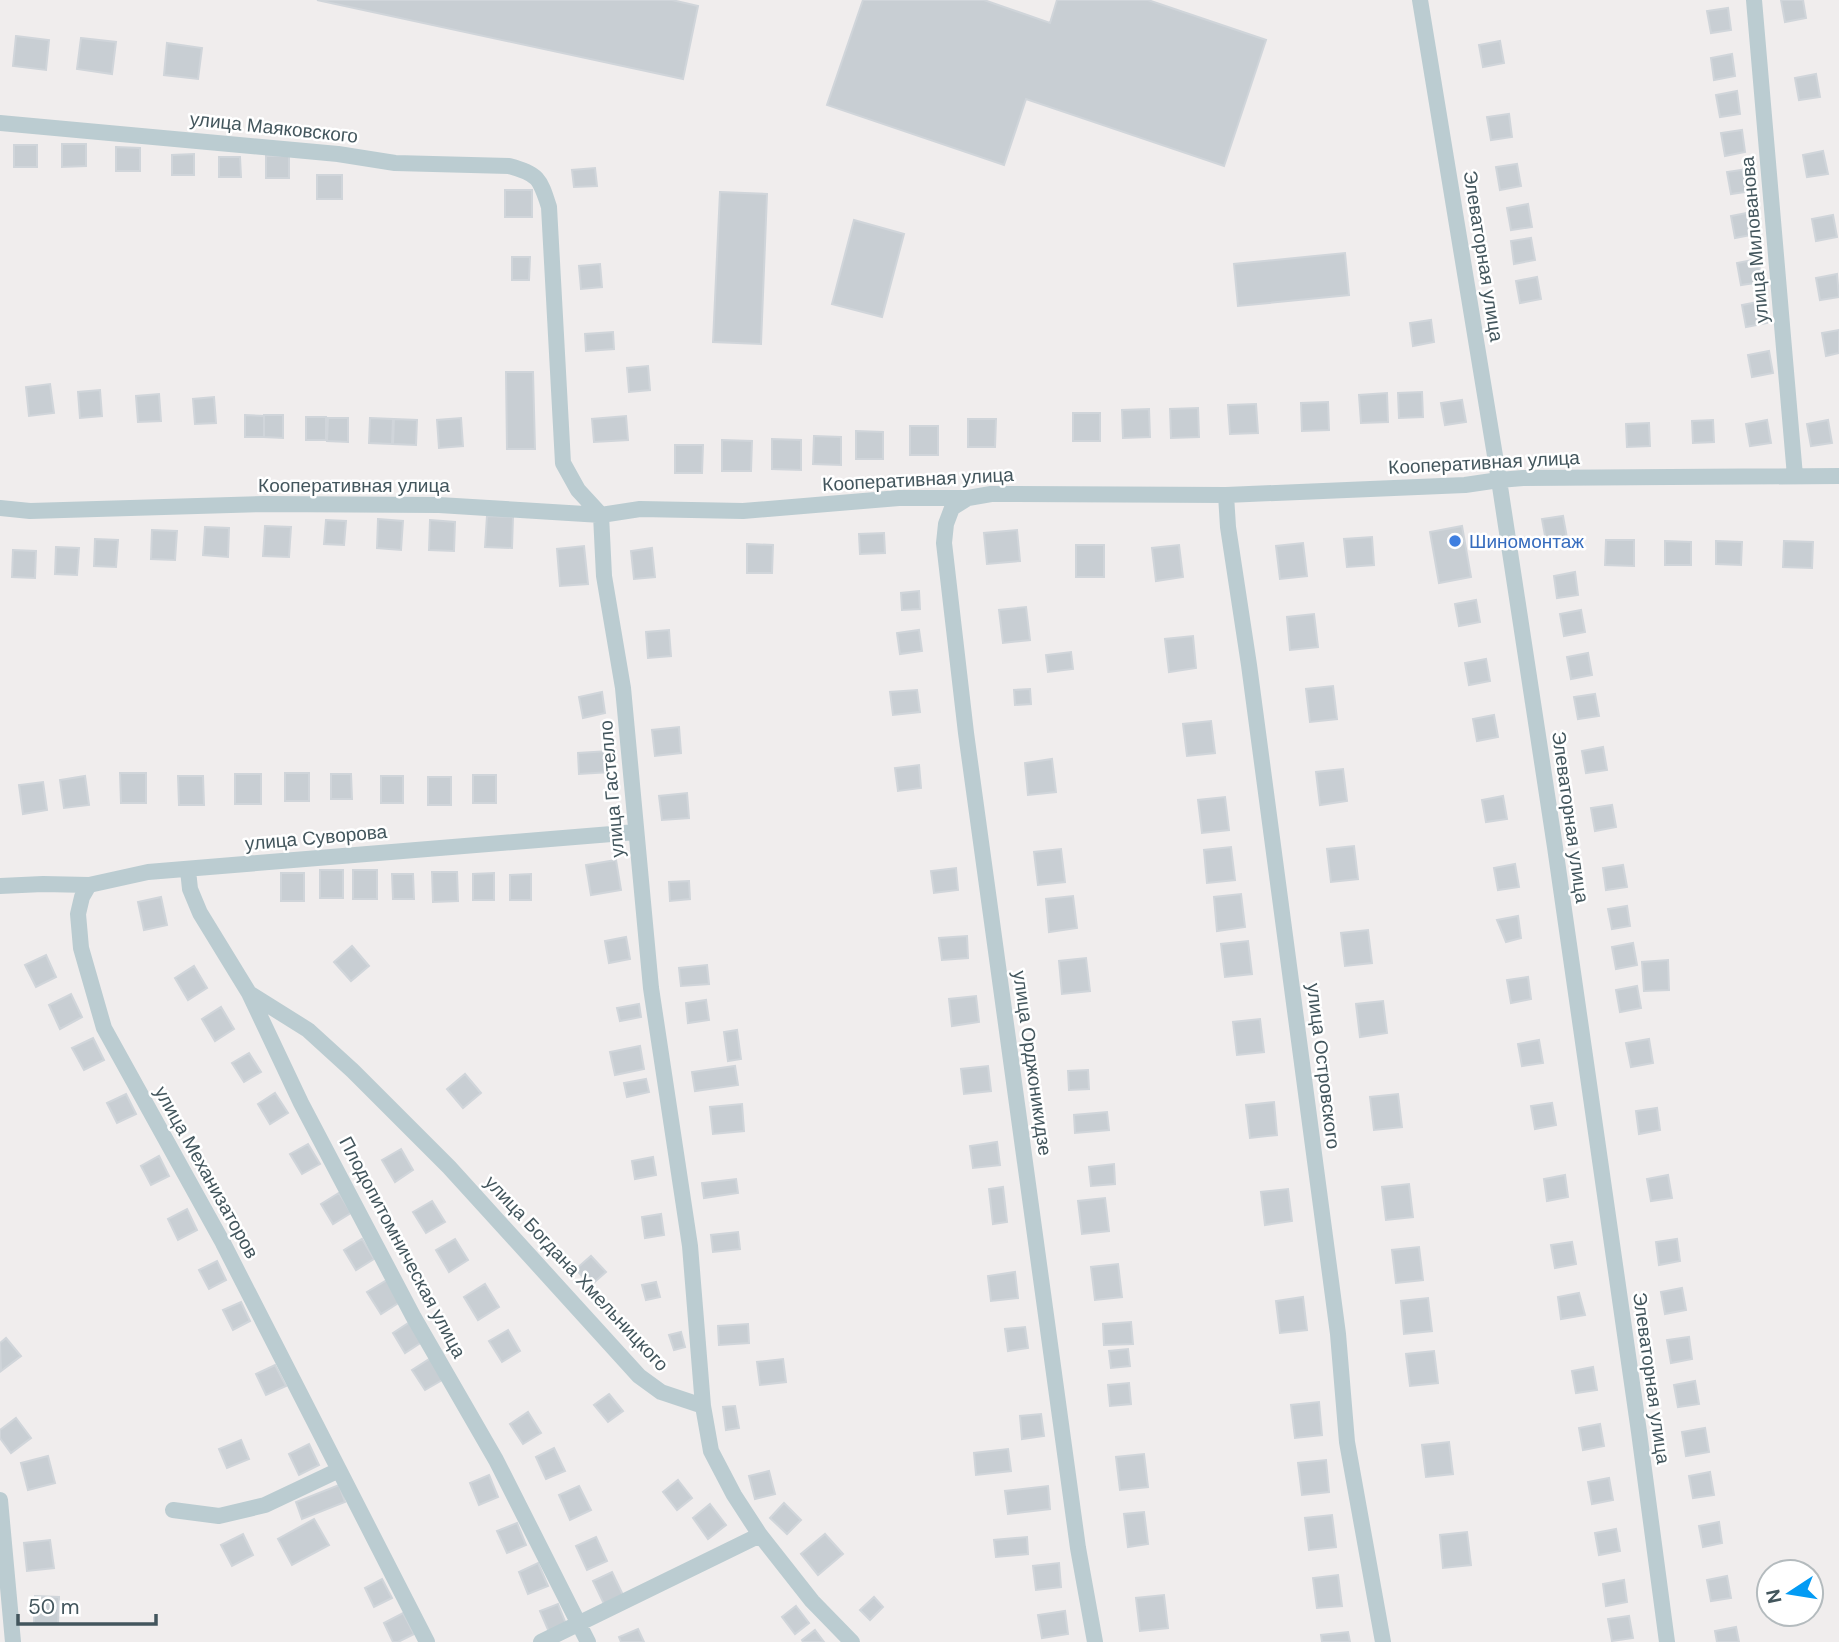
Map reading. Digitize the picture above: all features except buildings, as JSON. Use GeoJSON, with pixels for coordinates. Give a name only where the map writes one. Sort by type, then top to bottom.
{"type":"FeatureCollection","features":[{"type":"Feature","properties":{"kind":"street","name":"Элеваторная улица"},"geometry":{"type":"LineString","coordinates":[[1420,0],[1499,480],[1555,848],[1667,1642]]}},
{"type":"Feature","properties":{"kind":"street","name":"улица Милованова"},"geometry":{"type":"LineString","coordinates":[[1754,0],[1795,476]]}},
{"type":"Feature","properties":{"kind":"street","name":"улица Маяковского"},"geometry":{"type":"LineString","coordinates":[[0,123],[338,154],[395,163],[509,166],[525,170],[540,180],[549,207],[563,463],[578,490],[601,515]]}},
{"type":"Feature","properties":{"kind":"street","name":"Кооперативная улица"},"geometry":{"type":"LineString","coordinates":[[0,508],[30,511],[264,504],[425,505],[601,515],[640,509],[743,511],[899,498],[968,498],[991,494],[1226,495],[1465,485],[1523,478],[1839,476]]}},
{"type":"Feature","properties":{"kind":"street","name":"улица Островского"},"geometry":{"type":"LineString","coordinates":[[1226,495],[1228,527],[1251,678],[1338,1334],[1347,1442],[1383,1642]]}},
{"type":"Feature","properties":{"kind":"street","name":"улица Орджоникидзе"},"geometry":{"type":"LineString","coordinates":[[968,498],[953,508],[946,524],[944,543],[966,733],[1078,1548],[1095,1642]]}},
{"type":"Feature","properties":{"kind":"street","name":"улица Гастелло"},"geometry":{"type":"LineString","coordinates":[[601,515],[604,576],[623,688],[651,988],[690,1245],[703,1406]]}},
{"type":"Feature","properties":{"kind":"street","name":"улица Суворова"},"geometry":{"type":"LineString","coordinates":[[0,886],[89,885],[148,872],[636,832]]}},
{"type":"Feature","properties":{"kind":"street","name":"Плодопитомническая улица"},"geometry":{"type":"LineString","coordinates":[[188,870],[191,889],[200,913],[249,993],[301,1103],[413,1316],[496,1460],[588,1642]]}},
{"type":"Feature","properties":{"kind":"street","name":"улица Механизаторов"},"geometry":{"type":"LineString","coordinates":[[89,885],[82,897],[78,914],[81,948],[104,1028],[223,1243],[427,1642]]}},
{"type":"Feature","properties":{"kind":"street","name":"улица Богдана Хмельницкого"},"geometry":{"type":"LineString","coordinates":[[249,993],[308,1030],[354,1070],[449,1167],[639,1376],[661,1392],[703,1406]]}},
{"type":"Feature","properties":{"kind":"street"},"geometry":{"type":"LineString","coordinates":[[703,1406],[711,1451],[734,1494],[760,1535],[812,1601],[852,1642]]}},
{"type":"Feature","properties":{"kind":"street"},"geometry":{"type":"LineString","coordinates":[[173,1510],[219,1516],[231,1514],[265,1505],[339,1470]]}},
{"type":"Feature","properties":{"kind":"street"},"geometry":{"type":"LineString","coordinates":[[0,1500],[13,1642]]}},
{"type":"Feature","properties":{"kind":"street"},"geometry":{"type":"LineString","coordinates":[[541,1642],[760,1535]]}},
{"type":"Feature","properties":{"kind":"place","name":"Шиномонтаж"},"geometry":{"type":"Point","coordinates":[1455,541]}}]}
